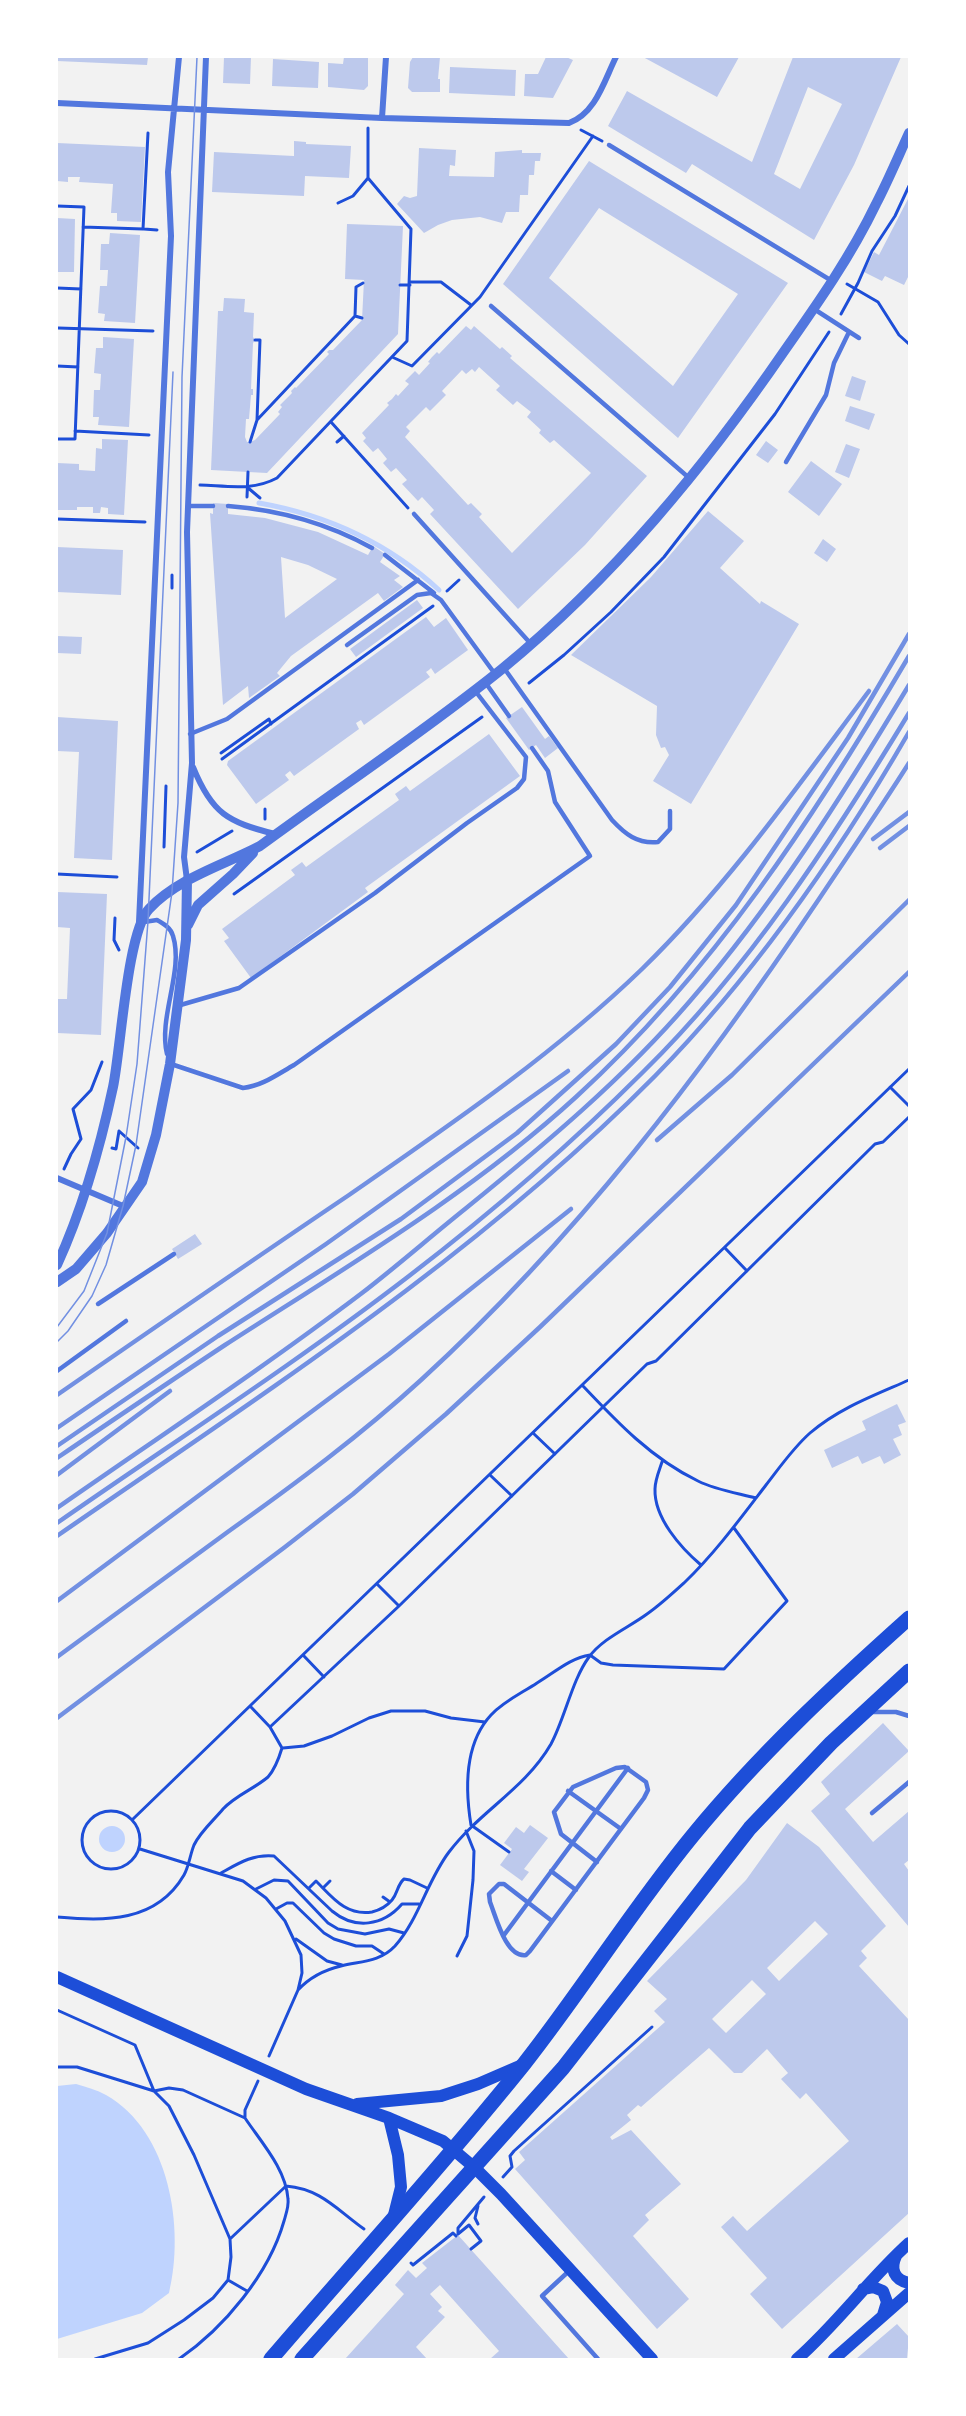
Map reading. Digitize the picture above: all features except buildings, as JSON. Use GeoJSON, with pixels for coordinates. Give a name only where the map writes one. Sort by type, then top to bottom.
{"type":"FeatureCollection","features":[{"type":"Feature","properties":{"kind":"main road"},"geometry":{"type":"LineString","coordinates":[[271,2359],[525,2062],[637,1907],[695,1833],[749,1772],[822,1696],[909,1618]]}},
{"type":"Feature","properties":{"kind":"main road"},"geometry":{"type":"LineString","coordinates":[[302,2359],[576,2051],[750,1828],[797,1778],[909,1671]]}},
{"type":"Feature","properties":{"kind":"main road"},"geometry":{"type":"LineString","coordinates":[[57,1977],[306,2089],[389,2118],[442,2141],[474,2168],[652,2359]]}},
{"type":"Feature","properties":{"kind":"main road"},"geometry":{"type":"LineString","coordinates":[[348,2103],[441,2096],[478,2084],[525,2062]]}},
{"type":"Feature","properties":{"kind":"main road"},"geometry":{"type":"LineString","coordinates":[[389,2118],[398,2155],[401,2187],[394,2215]]}},
{"type":"Feature","properties":{"kind":"main road"},"geometry":{"type":"LineString","coordinates":[[797,2359],[828,2330],[862,2289],[909,2243]]}},
{"type":"Feature","properties":{"kind":"main road"},"geometry":{"type":"LineString","coordinates":[[898,2252],[892,2266],[894,2273],[902,2281],[909,2283]]}},
{"type":"Feature","properties":{"kind":"main road"},"geometry":{"type":"LineString","coordinates":[[862,2289],[873,2287],[883,2291],[887,2302],[882,2317]]}},
{"type":"Feature","properties":{"kind":"main road"},"geometry":{"type":"LineString","coordinates":[[834,2359],[909,2293]]}},
{"type":"Feature","properties":{"kind":"street"},"geometry":{"type":"LineString","coordinates":[[57,1265],[86,1190],[114,1086],[134,943],[139,924],[171,236],[168,172],[179,57]]}},
{"type":"Feature","properties":{"kind":"street"},"geometry":{"type":"LineString","coordinates":[[57,1282],[76,1269],[107,1233],[123,1206],[142,1182],[156,1135],[170,1064],[186,932],[187,880],[184,857],[192,763],[187,574],[188,506],[206,57]]}},
{"type":"Feature","properties":{"kind":"street"},"geometry":{"type":"LineString","coordinates":[[382,118],[386,57]]}},
{"type":"Feature","properties":{"kind":"street"},"geometry":{"type":"LineString","coordinates":[[57,103],[382,118],[569,123],[579,120],[588,112],[616,57]]}},
{"type":"Feature","properties":{"kind":"street"},"geometry":{"type":"LineString","coordinates":[[139,924],[149,909],[187,880],[228,863],[260,846],[485,682],[567,612],[624,556],[690,478],[761,386],[814,309],[834,279],[875,206],[909,133]]}},
{"type":"Feature","properties":{"kind":"street"},"geometry":{"type":"LineString","coordinates":[[192,763],[209,800],[223,814],[238,823],[276,834]]}},
{"type":"Feature","properties":{"kind":"street"},"geometry":{"type":"LineString","coordinates":[[186,932],[190,918],[198,905],[260,846]]}},
{"type":"Feature","properties":{"kind":"street"},"geometry":{"type":"LineString","coordinates":[[58,1178],[123,1206]]}},
{"type":"Feature","properties":{"kind":"lane"},"geometry":{"type":"LineString","coordinates":[[609,145],[834,279]]}},
{"type":"Feature","properties":{"kind":"lane"},"geometry":{"type":"LineString","coordinates":[[491,306],[690,478]]}},
{"type":"Feature","properties":{"kind":"lane"},"geometry":{"type":"LineString","coordinates":[[814,309],[859,338]]}},
{"type":"Feature","properties":{"kind":"lane"},"geometry":{"type":"LineString","coordinates":[[786,462],[826,395],[834,363],[849,332]]}},
{"type":"Feature","properties":{"kind":"lane"},"geometry":{"type":"LineString","coordinates":[[188,506],[213,506]]}},
{"type":"Feature","properties":{"kind":"lane"},"geometry":{"type":"LineString","coordinates":[[228,506],[246,507],[308,519],[372,548]]}},
{"type":"Feature","properties":{"kind":"lane"},"geometry":{"type":"LineString","coordinates":[[414,514],[531,644]]}},
{"type":"Feature","properties":{"kind":"lane"},"geometry":{"type":"LineString","coordinates":[[385,555],[441,600],[499,671],[520,691],[612,820],[625,834],[648,843],[658,842],[670,829],[670,811]]}},
{"type":"Feature","properties":{"kind":"lane"},"geometry":{"type":"LineString","coordinates":[[190,734],[226,719],[418,580]]}},
{"type":"Feature","properties":{"kind":"lane"},"geometry":{"type":"LineString","coordinates":[[347,645],[417,595],[426,592],[436,595]]}},
{"type":"Feature","properties":{"kind":"lane"},"geometry":{"type":"LineString","coordinates":[[485,682],[509,716]]}},
{"type":"Feature","properties":{"kind":"lane"},"geometry":{"type":"LineString","coordinates":[[177,1006],[239,988],[375,893],[466,823],[518,788],[524,778],[526,757],[474,690]]}},
{"type":"Feature","properties":{"kind":"lane"},"geometry":{"type":"LineString","coordinates":[[139,924],[157,920],[167,926],[173,935],[175,955],[164,1038],[170,1064],[243,1088],[255,1086],[294,1065],[590,856],[564,820],[551,792],[548,771],[532,748]]}},
{"type":"Feature","properties":{"kind":"lane"},"geometry":{"type":"LineString","coordinates":[[548,771],[556,773]]}},
{"type":"Feature","properties":{"kind":"lane"},"geometry":{"type":"LineString","coordinates":[[98,1304],[174,1254]]}},
{"type":"Feature","properties":{"kind":"lane"},"geometry":{"type":"LineString","coordinates":[[57,1371],[126,1321]]}},
{"type":"Feature","properties":{"kind":"lane"},"geometry":{"type":"LineString","coordinates":[[863,1713],[884,1712],[909,1716]]}},
{"type":"Feature","properties":{"kind":"lane"},"geometry":{"type":"LineString","coordinates":[[552,1921],[504,1884],[499,1884],[490,1892],[490,1902],[512,1952],[526,1954],[552,1921],[576,1890],[597,1862],[648,1790],[646,1782],[628,1768],[616,1768],[576,1785],[568,1791],[553,1815],[560,1832],[597,1862]]}},
{"type":"Feature","properties":{"kind":"lane"},"geometry":{"type":"LineString","coordinates":[[504,1935],[628,1768]]}},
{"type":"Feature","properties":{"kind":"lane"},"geometry":{"type":"LineString","coordinates":[[872,1813],[909,1782]]}},
{"type":"Feature","properties":{"kind":"lane"},"geometry":{"type":"LineString","coordinates":[[568,1791],[621,1829]]}},
{"type":"Feature","properties":{"kind":"lane"},"geometry":{"type":"LineString","coordinates":[[551,1871],[576,1890]]}},
{"type":"Feature","properties":{"kind":"lane"},"geometry":{"type":"LineString","coordinates":[[571,2270],[542,2296],[598,2359]]}},
{"type":"Feature","properties":{"kind":"path"},"geometry":{"type":"LineString","coordinates":[[338,203],[353,196],[368,178],[369,117]]}},
{"type":"Feature","properties":{"kind":"path"},"geometry":{"type":"LineString","coordinates":[[569,123],[609,145]]}},
{"type":"Feature","properties":{"kind":"path"},"geometry":{"type":"LineString","coordinates":[[143,229],[148,133]]}},
{"type":"Feature","properties":{"kind":"path"},"geometry":{"type":"LineString","coordinates":[[392,357],[412,366],[480,297],[593,136]]}},
{"type":"Feature","properties":{"kind":"path"},"geometry":{"type":"LineString","coordinates":[[146,171],[156,172]]}},
{"type":"Feature","properties":{"kind":"path"},"geometry":{"type":"LineString","coordinates":[[189,485],[247,487],[263,485],[279,479],[407,341],[411,229],[368,178]]}},
{"type":"Feature","properties":{"kind":"path"},"geometry":{"type":"LineString","coordinates":[[520,691],[611,612],[664,557],[775,414],[835,323],[872,251],[895,216],[909,186]]}},
{"type":"Feature","properties":{"kind":"path"},"geometry":{"type":"LineString","coordinates":[[57,206],[84,207],[75,439],[57,439]]}},
{"type":"Feature","properties":{"kind":"path"},"geometry":{"type":"LineString","coordinates":[[83,227],[157,230]]}},
{"type":"Feature","properties":{"kind":"path"},"geometry":{"type":"LineString","coordinates":[[834,279],[878,302],[899,335],[909,344]]}},
{"type":"Feature","properties":{"kind":"path"},"geometry":{"type":"LineString","coordinates":[[400,285],[441,282],[471,305]]}},
{"type":"Feature","properties":{"kind":"path"},"geometry":{"type":"LineString","coordinates":[[257,420],[328,349],[355,316],[357,287],[363,283]]}},
{"type":"Feature","properties":{"kind":"path"},"geometry":{"type":"LineString","coordinates":[[57,288],[81,289]]}},
{"type":"Feature","properties":{"kind":"path"},"geometry":{"type":"LineString","coordinates":[[355,316],[362,318]]}},
{"type":"Feature","properties":{"kind":"path"},"geometry":{"type":"LineString","coordinates":[[58,328],[153,331]]}},
{"type":"Feature","properties":{"kind":"path"},"geometry":{"type":"LineString","coordinates":[[250,442],[257,420],[260,340],[255,340]]}},
{"type":"Feature","properties":{"kind":"path"},"geometry":{"type":"LineString","coordinates":[[57,366],[78,367]]}},
{"type":"Feature","properties":{"kind":"path"},"geometry":{"type":"LineString","coordinates":[[252,392],[257,393]]}},
{"type":"Feature","properties":{"kind":"path"},"geometry":{"type":"LineString","coordinates":[[331,422],[414,514]]}},
{"type":"Feature","properties":{"kind":"path"},"geometry":{"type":"LineString","coordinates":[[75,431],[149,435]]}},
{"type":"Feature","properties":{"kind":"path"},"geometry":{"type":"LineString","coordinates":[[337,442],[344,436]]}},
{"type":"Feature","properties":{"kind":"path"},"geometry":{"type":"LineString","coordinates":[[246,507],[248,472]]}},
{"type":"Feature","properties":{"kind":"path"},"geometry":{"type":"LineString","coordinates":[[247,487],[262,500]]}},
{"type":"Feature","properties":{"kind":"path"},"geometry":{"type":"LineString","coordinates":[[57,519],[145,522]]}},
{"type":"Feature","properties":{"kind":"path"},"geometry":{"type":"LineString","coordinates":[[447,591],[467,573]]}},
{"type":"Feature","properties":{"kind":"path"},"geometry":{"type":"LineString","coordinates":[[172,575],[172,588]]}},
{"type":"Feature","properties":{"kind":"path"},"geometry":{"type":"LineString","coordinates":[[222,759],[441,600]]}},
{"type":"Feature","properties":{"kind":"path"},"geometry":{"type":"LineString","coordinates":[[229,898],[491,711]]}},
{"type":"Feature","properties":{"kind":"path"},"geometry":{"type":"LineString","coordinates":[[222,753],[268,720],[272,724]]}},
{"type":"Feature","properties":{"kind":"path"},"geometry":{"type":"LineString","coordinates":[[164,847],[166,786]]}},
{"type":"Feature","properties":{"kind":"path"},"geometry":{"type":"LineString","coordinates":[[195,853],[228,834],[238,823]]}},
{"type":"Feature","properties":{"kind":"path"},"geometry":{"type":"LineString","coordinates":[[57,874],[117,877]]}},
{"type":"Feature","properties":{"kind":"path"},"geometry":{"type":"LineString","coordinates":[[115,918],[114,940],[120,952]]}},
{"type":"Feature","properties":{"kind":"path"},"geometry":{"type":"LineString","coordinates":[[58,1178],[81,1139],[73,1109],[91,1090],[102,1059]]}},
{"type":"Feature","properties":{"kind":"path"},"geometry":{"type":"LineString","coordinates":[[133,1819],[909,1069]]}},
{"type":"Feature","properties":{"kind":"path"},"geometry":{"type":"LineString","coordinates":[[890,1087],[909,1106]]}},
{"type":"Feature","properties":{"kind":"path"},"geometry":{"type":"LineString","coordinates":[[270,1727],[399,1606],[647,1364],[656,1361],[875,1144],[883,1142],[909,1117]]}},
{"type":"Feature","properties":{"kind":"path"},"geometry":{"type":"LineString","coordinates":[[116,1149],[119,1131],[141,1150]]}},
{"type":"Feature","properties":{"kind":"path"},"geometry":{"type":"LineString","coordinates":[[725,1248],[747,1271]]}},
{"type":"Feature","properties":{"kind":"path"},"geometry":{"type":"LineString","coordinates":[[509,1852],[471,1825],[467,1800],[468,1767],[474,1743],[485,1722],[503,1704],[571,1662],[590,1655],[604,1642],[656,1607],[701,1565],[734,1528],[800,1443],[825,1422],[842,1410],[909,1380]]}},
{"type":"Feature","properties":{"kind":"path"},"geometry":{"type":"LineString","coordinates":[[583,1385],[662,1462],[700,1482],[756,1498]]}},
{"type":"Feature","properties":{"kind":"path"},"geometry":{"type":"LineString","coordinates":[[533,1433],[555,1454]]}},
{"type":"Feature","properties":{"kind":"path"},"geometry":{"type":"LineString","coordinates":[[662,1462],[655,1490],[661,1515],[687,1553],[701,1565]]}},
{"type":"Feature","properties":{"kind":"path"},"geometry":{"type":"LineString","coordinates":[[490,1475],[512,1496]]}},
{"type":"Feature","properties":{"kind":"path"},"geometry":{"type":"LineString","coordinates":[[590,1655],[601,1663],[613,1665],[724,1669],[787,1601],[734,1528]]}},
{"type":"Feature","properties":{"kind":"path"},"geometry":{"type":"LineString","coordinates":[[377,1584],[399,1606]]}},
{"type":"Feature","properties":{"kind":"path"},"geometry":{"type":"LineString","coordinates":[[303,1655],[324,1677]]}},
{"type":"Feature","properties":{"kind":"path"},"geometry":{"type":"LineString","coordinates":[[298,1990],[307,1981],[320,1974],[385,1954],[404,1933],[447,1854],[471,1825],[513,1791],[534,1770],[552,1742],[590,1655]]}},
{"type":"Feature","properties":{"kind":"path"},"geometry":{"type":"LineString","coordinates":[[57,1917],[97,1920],[136,1915],[168,1895],[184,1875],[199,1837],[231,1800],[268,1776],[276,1765],[282,1748],[270,1727],[250,1706]]}},
{"type":"Feature","properties":{"kind":"path"},"geometry":{"type":"LineString","coordinates":[[282,1748],[304,1746],[391,1711],[425,1711],[452,1718],[485,1722]]}},
{"type":"Feature","properties":{"kind":"path"},"geometry":{"type":"LineString","coordinates":[[113,1810],[120,1812],[133,1819],[139,1830],[140,1849],[128,1864],[110,1869],[93,1863],[87,1857],[82,1844],[87,1822],[99,1813],[113,1810]]}},
{"type":"Feature","properties":{"kind":"path"},"geometry":{"type":"LineString","coordinates":[[457,1956],[468,1936],[473,1880],[474,1851],[466,1832]]}},
{"type":"Feature","properties":{"kind":"path"},"geometry":{"type":"LineString","coordinates":[[140,1849],[221,1873],[256,1889],[276,1909],[294,1938],[302,1960],[298,1990],[267,2060]]}},
{"type":"Feature","properties":{"kind":"path"},"geometry":{"type":"LineString","coordinates":[[221,1873],[256,1856],[274,1856],[339,1917],[363,1924],[386,1918],[402,1904],[419,1904]]}},
{"type":"Feature","properties":{"kind":"path"},"geometry":{"type":"LineString","coordinates":[[308,1888],[316,1881],[347,1910],[356,1913],[380,1909],[390,1902],[397,1892],[399,1883],[404,1879],[427,1888]]}},
{"type":"Feature","properties":{"kind":"path"},"geometry":{"type":"LineString","coordinates":[[256,1889],[274,1880],[288,1881],[314,1910],[338,1929],[365,1934],[389,1929],[404,1933]]}},
{"type":"Feature","properties":{"kind":"path"},"geometry":{"type":"LineString","coordinates":[[323,1888],[330,1881]]}},
{"type":"Feature","properties":{"kind":"path"},"geometry":{"type":"LineString","coordinates":[[304,1899],[312,1892]]}},
{"type":"Feature","properties":{"kind":"path"},"geometry":{"type":"LineString","coordinates":[[383,1897],[390,1902]]}},
{"type":"Feature","properties":{"kind":"path"},"geometry":{"type":"LineString","coordinates":[[276,1909],[287,1903],[293,1903],[334,1939],[357,1946],[372,1946],[385,1954]]}},
{"type":"Feature","properties":{"kind":"path"},"geometry":{"type":"LineString","coordinates":[[380,1909],[386,1918]]}},
{"type":"Feature","properties":{"kind":"path"},"geometry":{"type":"LineString","coordinates":[[307,1916],[314,1910]]}},
{"type":"Feature","properties":{"kind":"path"},"geometry":{"type":"LineString","coordinates":[[363,1924],[365,1934]]}},
{"type":"Feature","properties":{"kind":"path"},"geometry":{"type":"LineString","coordinates":[[294,1938],[327,1961],[344,1965]]}},
{"type":"Feature","properties":{"kind":"path"},"geometry":{"type":"LineString","coordinates":[[57,2010],[135,2045],[154,2091],[169,2106],[194,2155],[230,2239],[231,2257],[228,2280],[213,2298],[148,2343],[95,2359]]}},
{"type":"Feature","properties":{"kind":"path"},"geometry":{"type":"LineString","coordinates":[[512,2167],[510,2156],[514,2151],[652,2027]]}},
{"type":"Feature","properties":{"kind":"path"},"geometry":{"type":"LineString","coordinates":[[57,2067],[77,2067],[154,2091],[169,2088],[183,2090],[245,2118]]}},
{"type":"Feature","properties":{"kind":"path"},"geometry":{"type":"LineString","coordinates":[[179,2359],[229,2315],[247,2291],[280,2236],[289,2200],[282,2172],[245,2118],[244,2110],[258,2080]]}},
{"type":"Feature","properties":{"kind":"path"},"geometry":{"type":"LineString","coordinates":[[230,2239],[286,2186],[301,2187],[318,2193],[347,2216]]}},
{"type":"Feature","properties":{"kind":"path"},"geometry":{"type":"LineString","coordinates":[[471,2249],[481,2241],[469,2225],[458,2234],[458,2228],[479,2203],[475,2218],[478,2224]]}},
{"type":"Feature","properties":{"kind":"path"},"geometry":{"type":"LineString","coordinates":[[228,2280],[247,2291]]}},
{"type":"Feature","properties":{"kind":"water"},"geometry":{"type":"Polygon","coordinates":[[[112,1826],[121,1830],[125,1839],[121,1848],[112,1852],[103,1848],[99,1839],[103,1830],[112,1826]]]}},
{"type":"Feature","properties":{"kind":"water"},"geometry":{"type":"Polygon","coordinates":[[[76,2084],[106,2095],[128,2111],[145,2132],[168,2184],[175,2240],[174,2268],[169,2293],[142,2313],[57,2339],[57,2086],[76,2084]]]}},
{"type":"Feature","properties":{"kind":"waterway"},"geometry":{"type":"LineString","coordinates":[[259,503],[309,515],[355,533],[399,558],[439,590]]}},
{"type":"Feature","properties":{"kind":"tram line"},"geometry":{"type":"LineString","coordinates":[[57,1342],[68,1331],[92,1296],[106,1265],[123,1206],[136,1145],[172,892],[178,803],[182,377],[197,57]]}},
{"type":"Feature","properties":{"kind":"tram line"},"geometry":{"type":"LineString","coordinates":[[57,1327],[84,1291],[107,1233],[126,1137],[137,1064],[148,921],[173,372]]}},
{"type":"Feature","properties":{"kind":"railway"},"geometry":{"type":"LineString","coordinates":[[57,1446],[218,1336],[401,1219],[517,1133],[616,1044],[670,987],[736,905],[848,738],[909,634]]}},
{"type":"Feature","properties":{"kind":"railway"},"geometry":{"type":"LineString","coordinates":[[57,1458],[450,1198],[493,1166],[576,1097],[673,997],[759,889],[837,775],[909,656]]}},
{"type":"Feature","properties":{"kind":"railway"},"geometry":{"type":"LineString","coordinates":[[57,1508],[249,1375],[362,1293],[524,1160],[638,1057],[721,964],[779,887],[833,808],[909,685]]}},
{"type":"Feature","properties":{"kind":"railway"},"geometry":{"type":"LineString","coordinates":[[57,1395],[463,1115],[537,1060],[608,1001],[704,904],[788,799],[869,691]]}},
{"type":"Feature","properties":{"kind":"railway"},"geometry":{"type":"LineString","coordinates":[[57,1523],[279,1371],[409,1276],[470,1228],[587,1126],[682,1032],[754,946],[819,855],[909,713]]}},
{"type":"Feature","properties":{"kind":"railway"},"geometry":{"type":"LineString","coordinates":[[57,1536],[367,1320],[516,1204],[587,1142],[692,1037],[761,955],[824,868],[909,732]]}},
{"type":"Feature","properties":{"kind":"railway"},"geometry":{"type":"LineString","coordinates":[[57,1657],[351,1440],[421,1380],[478,1326],[584,1211],[683,1090],[775,964],[909,763]]}},
{"type":"Feature","properties":{"kind":"railway"},"geometry":{"type":"LineString","coordinates":[[873,839],[909,812]]}},
{"type":"Feature","properties":{"kind":"railway"},"geometry":{"type":"LineString","coordinates":[[880,848],[909,826]]}},
{"type":"Feature","properties":{"kind":"railway"},"geometry":{"type":"LineString","coordinates":[[657,1140],[732,1075],[909,900]]}},
{"type":"Feature","properties":{"kind":"railway"},"geometry":{"type":"LineString","coordinates":[[57,1718],[353,1494],[446,1414],[540,1327],[909,972]]}},
{"type":"Feature","properties":{"kind":"railway"},"geometry":{"type":"LineString","coordinates":[[57,1428],[326,1244],[568,1071]]}},
{"type":"Feature","properties":{"kind":"railway"},"geometry":{"type":"LineString","coordinates":[[57,1601],[389,1354],[571,1209]]}},
{"type":"Feature","properties":{"kind":"railway"},"geometry":{"type":"LineString","coordinates":[[57,1475],[170,1391]]}}]}
